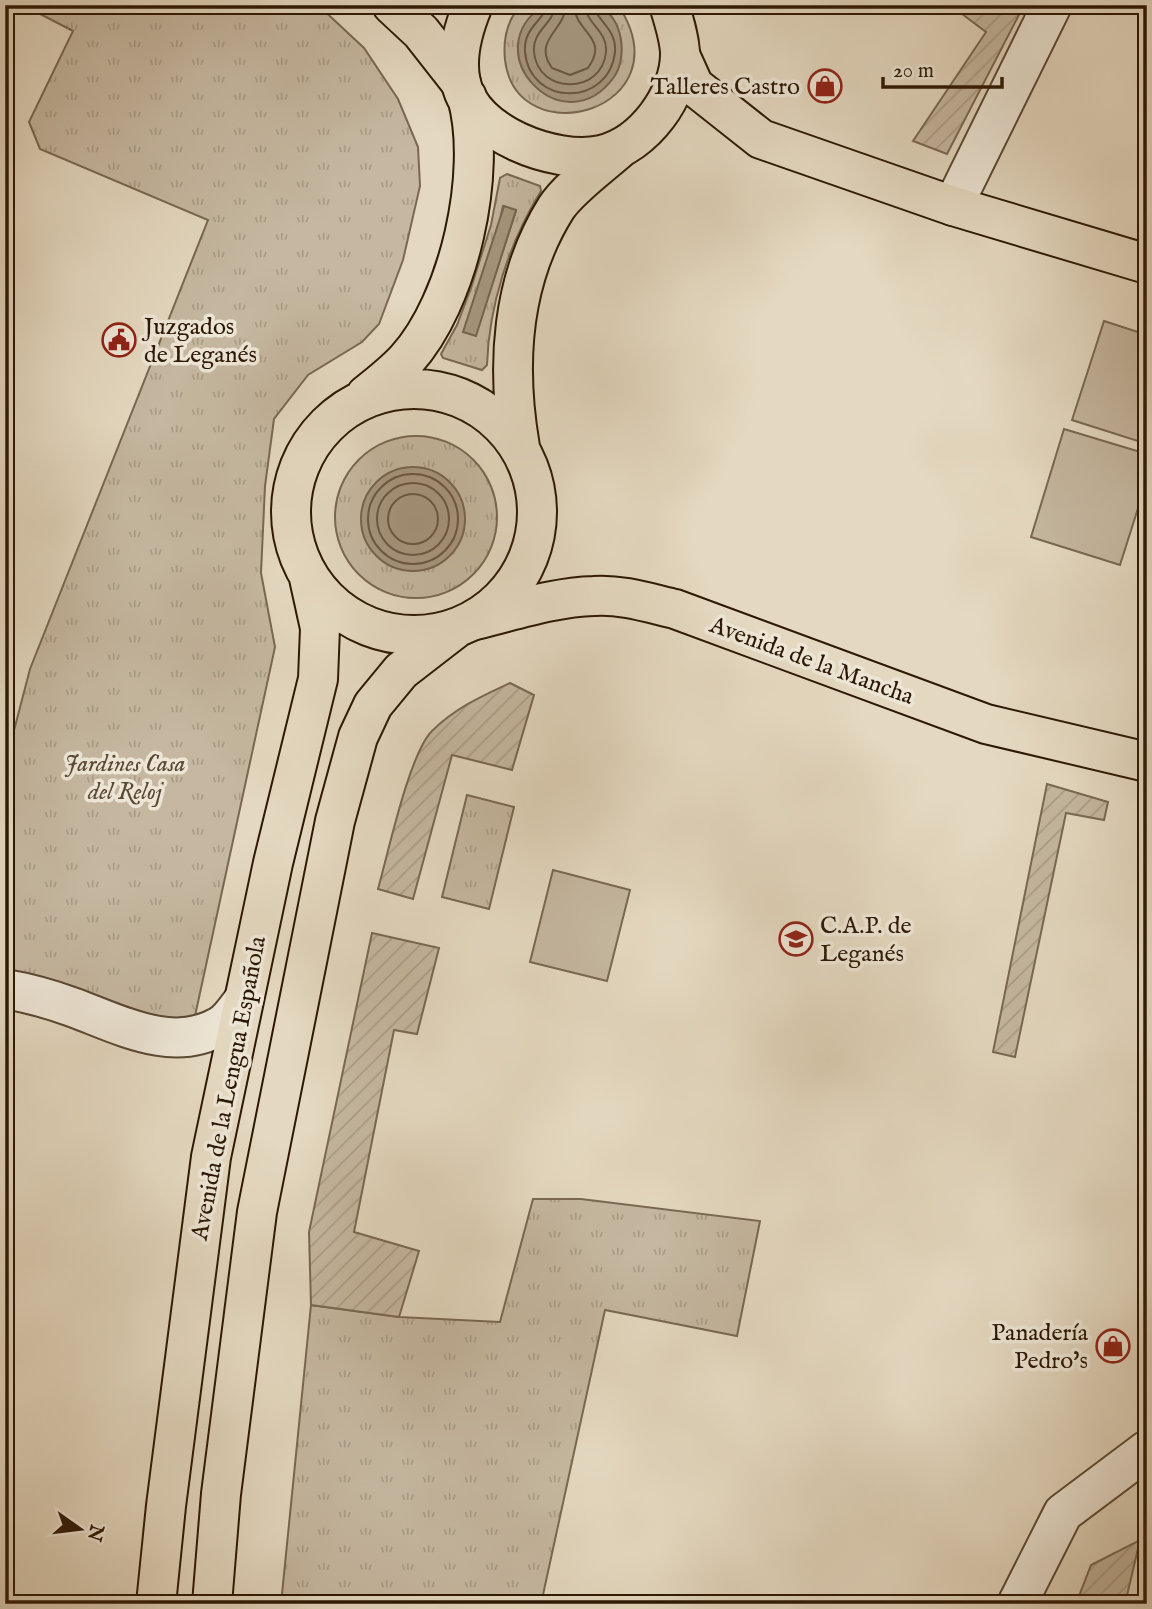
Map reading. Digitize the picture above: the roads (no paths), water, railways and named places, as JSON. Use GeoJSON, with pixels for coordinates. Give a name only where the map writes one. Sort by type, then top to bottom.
{"type":"FeatureCollection","features":[{"type":"Feature","properties":{"kind":"main road"},"geometry":{"type":"LineString","coordinates":[[392,5],[421,32],[488,124],[500,133],[542,151],[580,156],[599,155],[619,149]]}},
{"type":"Feature","properties":{"kind":"main road"},"geometry":{"type":"LineString","coordinates":[[473,5],[459,56],[464,89],[474,121],[476,166],[474,188],[455,264],[433,319],[407,358],[323,429],[297,482],[293,526],[296,547],[309,578],[341,613],[379,631],[413,638],[433,637],[465,625],[501,600],[532,545],[534,490],[521,453],[512,401],[516,314],[527,277],[557,206],[646,128],[658,115],[677,77],[679,38],[669,5]]}},
{"type":"Feature","properties":{"kind":"main road"},"geometry":{"type":"LineString","coordinates":[[680,55],[694,86],[761,139],[953,206],[1144,257]]}},
{"type":"Feature","properties":{"kind":"main road"},"geometry":{"type":"LineString","coordinates":[[356,403],[395,389],[442,391],[464,397],[499,421],[521,453]]}},
{"type":"Feature","properties":{"kind":"main road","name":"Avenida de la Lengua Española"},"geometry":{"type":"LineString","coordinates":[[156,1604],[204,1199],[242,1002],[295,765],[318,679],[320,628],[309,578]]}},
{"type":"Feature","properties":{"kind":"main road","name":"Avenida de la Mancha"},"geometry":{"type":"LineString","coordinates":[[465,625],[539,604],[594,596],[635,600],[675,609],[986,724],[1147,762]]}},
{"type":"Feature","properties":{"kind":"main road","name":"Avenida de la Lengua Española"},"geometry":{"type":"LineString","coordinates":[[212,1604],[235,1370],[257,1212],[335,821],[358,737],[373,705],[401,671],[465,625]]}},
{"type":"Feature","properties":{"kind":"street"},"geometry":{"type":"LineString","coordinates":[[953,206],[1052,5]]}},
{"type":"Feature","properties":{"kind":"street"},"geometry":{"type":"LineString","coordinates":[[5,989],[36,994],[113,1023],[167,1038],[198,1036],[223,1024],[242,1002]]}},
{"type":"Feature","properties":{"kind":"street"},"geometry":{"type":"LineString","coordinates":[[1017,1604],[1063,1513],[1147,1450]]}},
{"type":"Feature","properties":{"kind":"water"},"geometry":{"type":"Polygon","coordinates":[[[579,3],[598,6],[613,18],[621,38],[621,59],[614,77],[594,96],[572,102],[551,97],[534,85],[522,67],[518,46],[525,24],[544,5],[579,3]]]}},
{"type":"Feature","properties":{"kind":"water"},"geometry":{"type":"Polygon","coordinates":[[[504,206],[516,210],[476,336],[463,332],[504,206]]]}},
{"type":"Feature","properties":{"kind":"water"},"geometry":{"type":"Polygon","coordinates":[[[413,467],[433,471],[450,482],[461,499],[465,519],[461,539],[450,556],[433,567],[413,571],[393,567],[376,556],[365,539],[361,519],[365,499],[376,482],[393,471],[413,467]]]}},
{"type":"Feature","properties":{"kind":"place","name":"Talleres Castro"},"geometry":{"type":"Point","coordinates":[825,86]}},
{"type":"Feature","properties":{"kind":"place","name":"Juzgados de Leganés"},"geometry":{"type":"Point","coordinates":[119,340]}},
{"type":"Feature","properties":{"kind":"place","name":"C.A.P. de Leganés"},"geometry":{"type":"Point","coordinates":[796,939]}},
{"type":"Feature","properties":{"kind":"place","name":"Panadería Pedro's"},"geometry":{"type":"Point","coordinates":[1113,1346]}},
{"type":"Feature","properties":{"kind":"park label","name":"Jardines Casa del Reloj"},"geometry":{"type":"Point","coordinates":[125,777]}}]}
